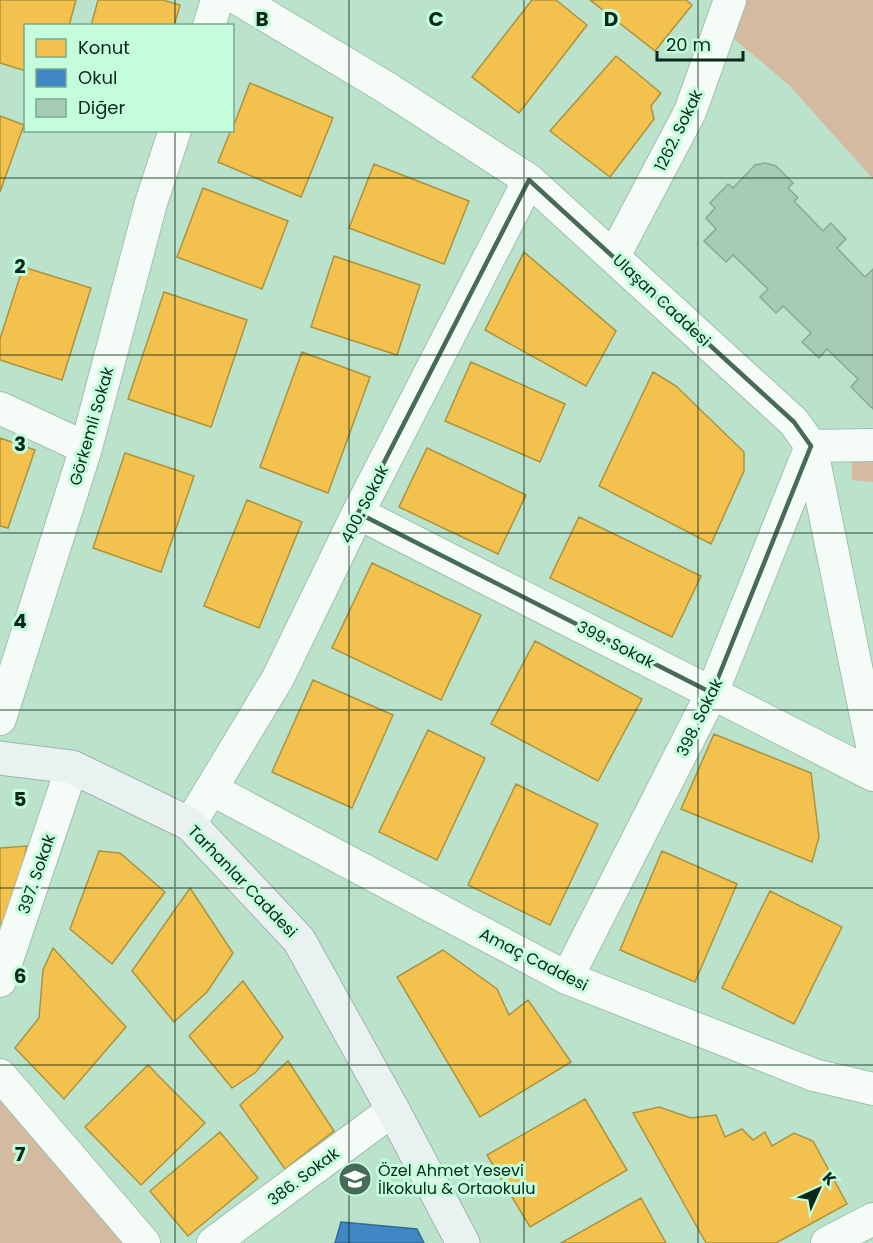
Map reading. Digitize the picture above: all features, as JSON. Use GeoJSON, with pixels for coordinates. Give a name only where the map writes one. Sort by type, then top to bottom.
{"type":"FeatureCollection","features":[{"type":"Feature","properties":{"kind":"main road","name":"Tarhanlar Caddesi"},"geometry":{"type":"LineString","coordinates":[[0,758],[72,767],[190,824],[299,940],[463,1243]]}},
{"type":"Feature","properties":{"kind":"street"},"geometry":{"type":"LineString","coordinates":[[210,24],[217,0]]}},
{"type":"Feature","properties":{"kind":"street","name":"Ulaşan Caddesi"},"geometry":{"type":"LineString","coordinates":[[240,0],[382,85],[529,180],[794,422],[811,446],[873,750]]}},
{"type":"Feature","properties":{"kind":"street","name":"1262. Sokak"},"geometry":{"type":"LineString","coordinates":[[614,256],[690,112],[730,0]]}},
{"type":"Feature","properties":{"kind":"street","name":"Görkemli Sokak"},"geometry":{"type":"LineString","coordinates":[[0,719],[86,448],[151,203],[174,132]]}},
{"type":"Feature","properties":{"kind":"street","name":"400. Sokak"},"geometry":{"type":"LineString","coordinates":[[190,824],[278,678],[358,513],[529,180]]}},
{"type":"Feature","properties":{"kind":"street"},"geometry":{"type":"LineString","coordinates":[[0,408],[86,448]]}},
{"type":"Feature","properties":{"kind":"street"},"geometry":{"type":"LineString","coordinates":[[811,446],[873,445]]}},
{"type":"Feature","properties":{"kind":"street","name":"398. Sokak"},"geometry":{"type":"LineString","coordinates":[[567,978],[712,693],[811,446]]}},
{"type":"Feature","properties":{"kind":"street","name":"399. Sokak"},"geometry":{"type":"LineString","coordinates":[[358,513],[873,775]]}},
{"type":"Feature","properties":{"kind":"street","name":"397. Sokak"},"geometry":{"type":"LineString","coordinates":[[0,981],[72,767]]}},
{"type":"Feature","properties":{"kind":"street","name":"Amaç Caddesi"},"geometry":{"type":"LineString","coordinates":[[211,789],[567,978],[814,1075],[873,1089]]}},
{"type":"Feature","properties":{"kind":"street"},"geometry":{"type":"LineString","coordinates":[[0,1075],[144,1243]]}},
{"type":"Feature","properties":{"kind":"street","name":"386. Sokak"},"geometry":{"type":"LineString","coordinates":[[213,1243],[393,1110]]}},
{"type":"Feature","properties":{"kind":"street"},"geometry":{"type":"LineString","coordinates":[[827,1243],[873,1220]]}},
{"type":"Feature","properties":{"kind":"highlighted area"},"geometry":{"type":"Polygon","coordinates":[[[529,180],[794,422],[811,446],[712,693],[358,513],[529,180]]]}},
{"type":"Feature","properties":{"kind":"shaded area"},"geometry":{"type":"Polygon","coordinates":[[[746,0],[873,0],[873,179],[789,85],[733,38],[746,0]]]}},
{"type":"Feature","properties":{"kind":"shaded area"},"geometry":{"type":"Polygon","coordinates":[[[873,458],[873,482],[852,480],[852,459],[873,458]]]}},
{"type":"Feature","properties":{"kind":"shaded area"},"geometry":{"type":"Polygon","coordinates":[[[0,1087],[132,1243],[0,1243],[0,1087]]]}},
{"type":"Feature","properties":{"kind":"building: Konut"},"geometry":{"type":"Polygon","coordinates":[[[0,0],[76,0],[70,24],[24,24],[24,70],[0,63],[0,0]]]}},
{"type":"Feature","properties":{"kind":"building: Konut"},"geometry":{"type":"Polygon","coordinates":[[[98,0],[163,0],[180,5],[175,24],[92,24],[98,0]]]}},
{"type":"Feature","properties":{"kind":"building: Konut"},"geometry":{"type":"Polygon","coordinates":[[[532,0],[556,0],[587,25],[519,113],[472,77],[532,0]]]}},
{"type":"Feature","properties":{"kind":"building: Konut"},"geometry":{"type":"Polygon","coordinates":[[[590,0],[686,0],[692,5],[655,51],[590,0]]]}},
{"type":"Feature","properties":{"kind":"building: Konut"},"geometry":{"type":"Polygon","coordinates":[[[616,56],[661,93],[651,106],[654,119],[610,177],[550,131],[616,56]]]}},
{"type":"Feature","properties":{"kind":"building: Konut"},"geometry":{"type":"Polygon","coordinates":[[[250,83],[333,118],[301,197],[218,162],[230,132],[234,132],[234,125],[250,83]]]}},
{"type":"Feature","properties":{"kind":"building: Konut"},"geometry":{"type":"Polygon","coordinates":[[[0,116],[24,125],[0,192],[0,116]]]}},
{"type":"Feature","properties":{"kind":"building: Konut"},"geometry":{"type":"Polygon","coordinates":[[[374,164],[469,201],[444,264],[349,228],[374,164]]]}},
{"type":"Feature","properties":{"kind":"building: Konut"},"geometry":{"type":"Polygon","coordinates":[[[203,188],[288,221],[262,289],[177,257],[203,188]]]}},
{"type":"Feature","properties":{"kind":"building: Konut"},"geometry":{"type":"Polygon","coordinates":[[[524,252],[616,331],[586,386],[485,330],[524,252]]]}},
{"type":"Feature","properties":{"kind":"building: Konut"},"geometry":{"type":"Polygon","coordinates":[[[334,256],[420,285],[397,355],[311,327],[334,256]]]}},
{"type":"Feature","properties":{"kind":"building: Konut"},"geometry":{"type":"Polygon","coordinates":[[[23,267],[91,288],[62,380],[0,360],[0,339],[23,267]]]}},
{"type":"Feature","properties":{"kind":"building: Konut"},"geometry":{"type":"Polygon","coordinates":[[[164,292],[247,320],[211,427],[128,399],[164,292]]]}},
{"type":"Feature","properties":{"kind":"building: Konut"},"geometry":{"type":"Polygon","coordinates":[[[302,352],[370,377],[328,493],[260,467],[302,352]]]}},
{"type":"Feature","properties":{"kind":"building: Konut"},"geometry":{"type":"Polygon","coordinates":[[[471,362],[565,404],[540,462],[445,421],[471,362]]]}},
{"type":"Feature","properties":{"kind":"building: Konut"},"geometry":{"type":"Polygon","coordinates":[[[653,372],[676,386],[744,452],[744,471],[711,544],[599,486],[653,372]]]}},
{"type":"Feature","properties":{"kind":"building: Konut"},"geometry":{"type":"Polygon","coordinates":[[[0,438],[35,450],[8,528],[0,526],[0,438]]]}},
{"type":"Feature","properties":{"kind":"building: Konut"},"geometry":{"type":"Polygon","coordinates":[[[427,448],[526,495],[498,554],[399,507],[427,448]]]}},
{"type":"Feature","properties":{"kind":"building: Konut"},"geometry":{"type":"Polygon","coordinates":[[[125,453],[194,476],[161,572],[93,548],[125,453]]]}},
{"type":"Feature","properties":{"kind":"building: Konut"},"geometry":{"type":"Polygon","coordinates":[[[247,500],[302,522],[259,628],[204,606],[247,500]]]}},
{"type":"Feature","properties":{"kind":"building: Konut"},"geometry":{"type":"Polygon","coordinates":[[[579,517],[701,576],[672,637],[550,578],[579,517]]]}},
{"type":"Feature","properties":{"kind":"building: Konut"},"geometry":{"type":"Polygon","coordinates":[[[372,563],[481,615],[441,700],[332,648],[372,563]]]}},
{"type":"Feature","properties":{"kind":"building: Konut"},"geometry":{"type":"Polygon","coordinates":[[[535,641],[642,699],[598,781],[491,724],[535,641]]]}},
{"type":"Feature","properties":{"kind":"building: Konut"},"geometry":{"type":"Polygon","coordinates":[[[313,680],[393,715],[352,808],[272,772],[313,680]]]}},
{"type":"Feature","properties":{"kind":"building: Konut"},"geometry":{"type":"Polygon","coordinates":[[[428,730],[485,758],[437,860],[379,832],[428,730]]]}},
{"type":"Feature","properties":{"kind":"building: Konut"},"geometry":{"type":"Polygon","coordinates":[[[714,734],[811,773],[819,837],[812,862],[681,809],[714,734]]]}},
{"type":"Feature","properties":{"kind":"building: Konut"},"geometry":{"type":"Polygon","coordinates":[[[516,784],[598,824],[550,925],[468,885],[516,784]]]}},
{"type":"Feature","properties":{"kind":"building: Konut"},"geometry":{"type":"Polygon","coordinates":[[[27,846],[9,926],[0,924],[0,848],[27,846]]]}},
{"type":"Feature","properties":{"kind":"building: Konut"},"geometry":{"type":"Polygon","coordinates":[[[99,851],[120,853],[165,892],[112,964],[70,929],[99,851]]]}},
{"type":"Feature","properties":{"kind":"building: Konut"},"geometry":{"type":"Polygon","coordinates":[[[662,851],[737,884],[695,982],[620,950],[662,851]]]}},
{"type":"Feature","properties":{"kind":"building: Konut"},"geometry":{"type":"Polygon","coordinates":[[[190,888],[233,953],[207,992],[174,1022],[132,971],[190,888]]]}},
{"type":"Feature","properties":{"kind":"building: Konut"},"geometry":{"type":"Polygon","coordinates":[[[770,891],[842,927],[794,1024],[722,988],[770,891]]]}},
{"type":"Feature","properties":{"kind":"building: Konut"},"geometry":{"type":"Polygon","coordinates":[[[53,948],[126,1027],[64,1099],[15,1048],[39,1018],[43,970],[53,948]]]}},
{"type":"Feature","properties":{"kind":"building: Konut"},"geometry":{"type":"Polygon","coordinates":[[[443,950],[497,989],[509,1015],[528,1000],[571,1062],[480,1117],[397,977],[443,950]]]}},
{"type":"Feature","properties":{"kind":"building: Konut"},"geometry":{"type":"Polygon","coordinates":[[[243,981],[283,1037],[256,1072],[232,1088],[189,1036],[243,981]]]}},
{"type":"Feature","properties":{"kind":"building: Konut"},"geometry":{"type":"Polygon","coordinates":[[[288,1061],[334,1131],[285,1169],[240,1105],[288,1061]]]}},
{"type":"Feature","properties":{"kind":"building: Konut"},"geometry":{"type":"Polygon","coordinates":[[[148,1065],[205,1123],[141,1185],[85,1127],[148,1065]]]}},
{"type":"Feature","properties":{"kind":"building: Konut"},"geometry":{"type":"Polygon","coordinates":[[[585,1099],[627,1170],[530,1227],[487,1155],[585,1099]]]}},
{"type":"Feature","properties":{"kind":"building: Konut"},"geometry":{"type":"Polygon","coordinates":[[[659,1107],[691,1118],[716,1115],[725,1137],[742,1129],[753,1140],[765,1132],[772,1146],[794,1133],[813,1141],[847,1204],[776,1243],[706,1243],[633,1113],[659,1107]]]}},
{"type":"Feature","properties":{"kind":"building: Konut"},"geometry":{"type":"Polygon","coordinates":[[[220,1132],[258,1178],[188,1236],[150,1191],[220,1132]]]}},
{"type":"Feature","properties":{"kind":"building: Konut"},"geometry":{"type":"Polygon","coordinates":[[[641,1198],[666,1243],[561,1243],[641,1198]]]}},
{"type":"Feature","properties":{"kind":"building: Okul"},"geometry":{"type":"Polygon","coordinates":[[[341,1222],[417,1229],[424,1243],[335,1243],[341,1222]]]}},
{"type":"Feature","properties":{"kind":"building: Diğer"},"geometry":{"type":"Polygon","coordinates":[[[765,163],[776,166],[793,183],[788,188],[798,198],[794,201],[823,231],[831,223],[846,239],[837,248],[865,277],[873,269],[873,409],[851,387],[858,379],[827,349],[819,358],[802,342],[811,333],[783,306],[776,313],[760,297],[768,289],[733,255],[726,262],[704,241],[716,229],[706,218],[715,208],[710,203],[728,184],[733,188],[755,165],[765,163]]]}},
{"type":"Feature","properties":{"kind":"place","name":"Özel Ahmet Yesevi İlkokulu & Ortaokulu"},"geometry":{"type":"Point","coordinates":[355,1179]}}]}
